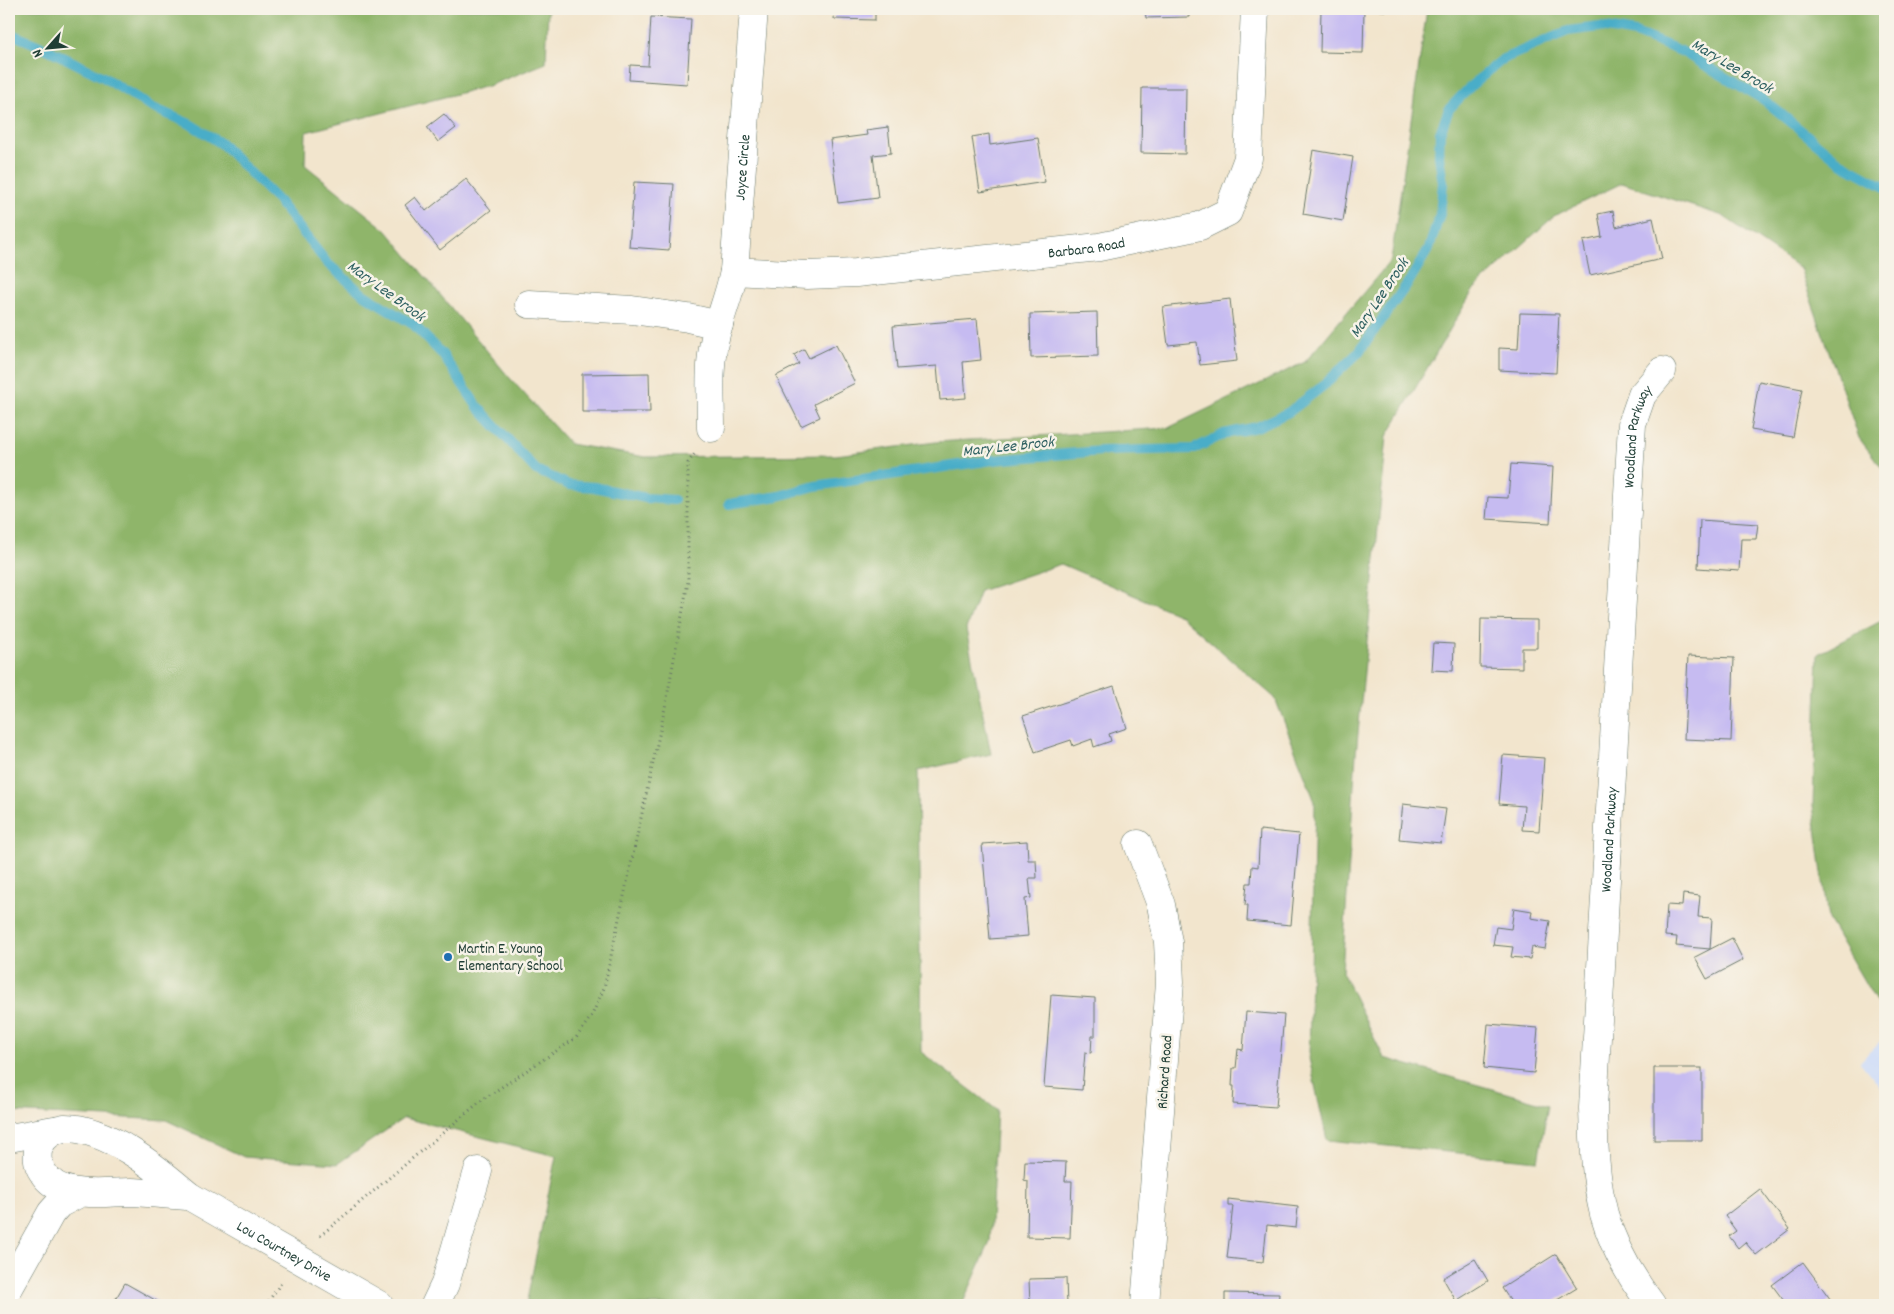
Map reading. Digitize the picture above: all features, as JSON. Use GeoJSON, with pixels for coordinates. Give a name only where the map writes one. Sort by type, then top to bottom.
{"type":"FeatureCollection","features":[{"type":"Feature","properties":{"kind":"street","name":"Joyce Circle"},"geometry":{"type":"LineString","coordinates":[[711,428],[714,339],[731,287],[734,271],[754,9]]}},
{"type":"Feature","properties":{"kind":"street","name":"Barbara Road"},"geometry":{"type":"LineString","coordinates":[[734,271],[807,276],[856,273],[1099,247],[1200,226],[1228,212],[1248,158],[1255,9]]}},
{"type":"Feature","properties":{"kind":"street"},"geometry":{"type":"LineString","coordinates":[[530,304],[632,310],[719,325]]}},
{"type":"Feature","properties":{"kind":"street","name":"Woodland Parkway"},"geometry":{"type":"LineString","coordinates":[[1652,1305],[1621,1255],[1604,1215],[1596,1173],[1593,1108],[1632,424],[1642,395],[1662,371]]}},
{"type":"Feature","properties":{"kind":"street","name":"Richard Road"},"geometry":{"type":"LineString","coordinates":[[1138,844],[1161,905],[1168,942],[1170,982],[1144,1305]]}},
{"type":"Feature","properties":{"kind":"street","name":"Lou Courtney Drive"},"geometry":{"type":"LineString","coordinates":[[190,1196],[132,1192],[80,1192],[56,1185],[48,1180],[38,1164],[39,1149],[43,1140],[54,1130],[72,1128],[106,1138],[154,1166],[190,1196],[379,1305]]}},
{"type":"Feature","properties":{"kind":"street"},"geometry":{"type":"LineString","coordinates":[[9,1138],[54,1130]]}},
{"type":"Feature","properties":{"kind":"street"},"geometry":{"type":"LineString","coordinates":[[435,1305],[445,1284],[478,1171]]}},
{"type":"Feature","properties":{"kind":"street"},"geometry":{"type":"LineString","coordinates":[[9,1288],[51,1213],[59,1204],[80,1192]]}},
{"type":"Feature","properties":{"kind":"path"},"geometry":{"type":"LineString","coordinates":[[266,1305],[297,1258],[315,1240],[482,1100],[576,1038],[592,1015],[604,988],[684,612],[688,582],[688,464],[711,428]]}},
{"type":"Feature","properties":{"kind":"shaded area"},"geometry":{"type":"Polygon","coordinates":[[[1885,1036],[1885,1093],[1860,1062],[1885,1036]]]}},
{"type":"Feature","properties":{"kind":"green space"},"geometry":{"type":"Polygon","coordinates":[[[9,9],[548,9],[546,63],[488,86],[306,132],[305,165],[386,230],[508,376],[570,444],[645,457],[836,455],[936,442],[1168,428],[1305,362],[1391,260],[1427,9],[1885,10],[1885,472],[1859,438],[1800,268],[1723,216],[1622,183],[1554,216],[1474,289],[1387,436],[1356,754],[1342,972],[1384,1058],[1548,1105],[1538,1161],[1327,1140],[1309,1058],[1315,802],[1275,698],[1180,615],[1061,564],[980,591],[966,629],[991,754],[918,771],[921,1052],[997,1110],[990,1242],[962,1305],[526,1305],[556,1156],[404,1118],[337,1164],[244,1157],[166,1120],[9,1112],[9,9]]]}},
{"type":"Feature","properties":{"kind":"green space"},"geometry":{"type":"Polygon","coordinates":[[[1885,619],[1885,998],[1878,1005],[1828,919],[1813,805],[1818,654],[1885,619]]]}},
{"type":"Feature","properties":{"kind":"building"},"geometry":{"type":"Polygon","coordinates":[[[835,9],[875,9],[875,20],[834,19],[835,9]]]}},
{"type":"Feature","properties":{"kind":"building"},"geometry":{"type":"Polygon","coordinates":[[[1145,9],[1189,9],[1189,17],[1146,18],[1145,9]]]}},
{"type":"Feature","properties":{"kind":"building"},"geometry":{"type":"Polygon","coordinates":[[[1321,9],[1364,9],[1363,53],[1320,52],[1321,9]]]}},
{"type":"Feature","properties":{"kind":"building"},"geometry":{"type":"Polygon","coordinates":[[[1385,9],[1385,11],[1371,10],[1385,9]]]}},
{"type":"Feature","properties":{"kind":"building"},"geometry":{"type":"Polygon","coordinates":[[[651,17],[691,19],[687,84],[629,80],[630,65],[648,66],[651,17]]]}},
{"type":"Feature","properties":{"kind":"building"},"geometry":{"type":"Polygon","coordinates":[[[1142,88],[1186,88],[1185,154],[1141,153],[1142,88]]]}},
{"type":"Feature","properties":{"kind":"building"},"geometry":{"type":"Polygon","coordinates":[[[444,114],[456,128],[438,142],[427,127],[444,114]]]}},
{"type":"Feature","properties":{"kind":"building"},"geometry":{"type":"Polygon","coordinates":[[[888,127],[891,153],[873,155],[878,198],[838,203],[830,140],[867,135],[866,130],[888,127]]]}},
{"type":"Feature","properties":{"kind":"building"},"geometry":{"type":"Polygon","coordinates":[[[989,134],[990,145],[1038,138],[1045,182],[980,192],[972,137],[989,134]]]}},
{"type":"Feature","properties":{"kind":"building"},"geometry":{"type":"Polygon","coordinates":[[[1313,150],[1353,157],[1343,221],[1303,214],[1313,150]]]}},
{"type":"Feature","properties":{"kind":"building"},"geometry":{"type":"Polygon","coordinates":[[[466,179],[491,210],[440,250],[405,205],[415,197],[426,211],[466,179]]]}},
{"type":"Feature","properties":{"kind":"building"},"geometry":{"type":"Polygon","coordinates":[[[634,182],[674,184],[669,250],[629,247],[634,182]]]}},
{"type":"Feature","properties":{"kind":"building"},"geometry":{"type":"Polygon","coordinates":[[[1613,211],[1616,227],[1653,218],[1662,259],[1590,275],[1583,241],[1602,237],[1598,214],[1613,211]]]}},
{"type":"Feature","properties":{"kind":"building"},"geometry":{"type":"Polygon","coordinates":[[[1230,299],[1237,361],[1200,365],[1197,342],[1168,345],[1163,307],[1230,299]]]}},
{"type":"Feature","properties":{"kind":"building"},"geometry":{"type":"Polygon","coordinates":[[[1097,312],[1098,356],[1031,358],[1030,314],[1097,312]]]}},
{"type":"Feature","properties":{"kind":"building"},"geometry":{"type":"Polygon","coordinates":[[[1520,313],[1559,314],[1556,373],[1499,370],[1499,348],[1518,349],[1520,313]]]}},
{"type":"Feature","properties":{"kind":"building"},"geometry":{"type":"Polygon","coordinates":[[[977,319],[981,360],[963,362],[966,398],[940,400],[937,366],[897,369],[893,326],[977,319]]]}},
{"type":"Feature","properties":{"kind":"building"},"geometry":{"type":"Polygon","coordinates":[[[836,345],[855,383],[814,404],[820,417],[801,426],[776,376],[799,364],[794,355],[804,349],[809,358],[836,345]]]}},
{"type":"Feature","properties":{"kind":"building"},"geometry":{"type":"Polygon","coordinates":[[[649,373],[650,412],[582,412],[582,374],[649,373]]]}},
{"type":"Feature","properties":{"kind":"building"},"geometry":{"type":"Polygon","coordinates":[[[1759,381],[1802,389],[1793,437],[1751,430],[1759,381]]]}},
{"type":"Feature","properties":{"kind":"building"},"geometry":{"type":"Polygon","coordinates":[[[1511,464],[1553,467],[1550,523],[1486,519],[1488,497],[1508,498],[1511,464]]]}},
{"type":"Feature","properties":{"kind":"building"},"geometry":{"type":"Polygon","coordinates":[[[1700,520],[1758,524],[1756,539],[1741,539],[1739,571],[1698,568],[1700,520]]]}},
{"type":"Feature","properties":{"kind":"building"},"geometry":{"type":"Polygon","coordinates":[[[1481,619],[1537,620],[1537,648],[1522,648],[1522,668],[1480,667],[1481,619]]]}},
{"type":"Feature","properties":{"kind":"building"},"geometry":{"type":"Polygon","coordinates":[[[1433,643],[1454,644],[1453,671],[1431,670],[1433,643]]]}},
{"type":"Feature","properties":{"kind":"building"},"geometry":{"type":"Polygon","coordinates":[[[1688,656],[1734,658],[1731,741],[1684,739],[1688,656]]]}},
{"type":"Feature","properties":{"kind":"building"},"geometry":{"type":"Polygon","coordinates":[[[1114,686],[1127,728],[1109,734],[1111,741],[1094,747],[1092,739],[1073,746],[1071,740],[1035,752],[1023,716],[1114,686]]]}},
{"type":"Feature","properties":{"kind":"building"},"geometry":{"type":"Polygon","coordinates":[[[1503,755],[1544,758],[1539,831],[1522,830],[1524,806],[1499,804],[1503,755]]]}},
{"type":"Feature","properties":{"kind":"building"},"geometry":{"type":"Polygon","coordinates":[[[1403,804],[1446,809],[1441,843],[1399,839],[1403,804]]]}},
{"type":"Feature","properties":{"kind":"building"},"geometry":{"type":"Polygon","coordinates":[[[1260,830],[1299,834],[1291,925],[1247,921],[1248,905],[1245,905],[1247,883],[1251,883],[1252,866],[1258,867],[1260,830]]]}},
{"type":"Feature","properties":{"kind":"building"},"geometry":{"type":"Polygon","coordinates":[[[1027,841],[1028,860],[1036,860],[1037,878],[1029,878],[1031,898],[1025,899],[1028,936],[990,939],[982,844],[1027,841]]]}},
{"type":"Feature","properties":{"kind":"building"},"geometry":{"type":"Polygon","coordinates":[[[1683,894],[1700,896],[1698,917],[1712,918],[1710,949],[1676,946],[1677,937],[1665,936],[1667,905],[1682,906],[1683,894]]]}},
{"type":"Feature","properties":{"kind":"building"},"geometry":{"type":"Polygon","coordinates":[[[1514,908],[1532,911],[1531,918],[1550,921],[1545,949],[1532,947],[1530,959],[1511,957],[1513,947],[1493,945],[1496,927],[1511,929],[1514,908]]]}},
{"type":"Feature","properties":{"kind":"building"},"geometry":{"type":"Polygon","coordinates":[[[1732,938],[1743,960],[1707,979],[1695,957],[1732,938]]]}},
{"type":"Feature","properties":{"kind":"building"},"geometry":{"type":"Polygon","coordinates":[[[1051,995],[1095,998],[1095,1036],[1092,1036],[1091,1053],[1085,1052],[1082,1090],[1044,1087],[1051,995]]]}},
{"type":"Feature","properties":{"kind":"building"},"geometry":{"type":"Polygon","coordinates":[[[1246,1012],[1284,1015],[1276,1107],[1233,1104],[1233,1068],[1236,1068],[1238,1049],[1243,1050],[1246,1012]]]}},
{"type":"Feature","properties":{"kind":"building"},"geometry":{"type":"Polygon","coordinates":[[[1488,1024],[1538,1028],[1534,1073],[1484,1068],[1488,1024]]]}},
{"type":"Feature","properties":{"kind":"building"},"geometry":{"type":"Polygon","coordinates":[[[1654,1068],[1702,1068],[1702,1140],[1654,1140],[1654,1068]]]}},
{"type":"Feature","properties":{"kind":"building"},"geometry":{"type":"Polygon","coordinates":[[[1025,1161],[1066,1162],[1065,1181],[1072,1181],[1070,1238],[1027,1237],[1028,1181],[1024,1180],[1025,1161]]]}},
{"type":"Feature","properties":{"kind":"building"},"geometry":{"type":"Polygon","coordinates":[[[1760,1189],[1790,1229],[1756,1255],[1745,1242],[1738,1248],[1729,1236],[1736,1231],[1725,1216],[1760,1189]]]}},
{"type":"Feature","properties":{"kind":"building"},"geometry":{"type":"Polygon","coordinates":[[[1228,1199],[1298,1207],[1296,1228],[1267,1225],[1263,1262],[1227,1258],[1233,1206],[1228,1206],[1228,1199]]]}},
{"type":"Feature","properties":{"kind":"building"},"geometry":{"type":"Polygon","coordinates":[[[1556,1254],[1577,1288],[1549,1305],[1513,1305],[1502,1288],[1556,1254]]]}},
{"type":"Feature","properties":{"kind":"building"},"geometry":{"type":"Polygon","coordinates":[[[1475,1259],[1488,1281],[1456,1301],[1443,1278],[1475,1259]]]}},
{"type":"Feature","properties":{"kind":"building"},"geometry":{"type":"Polygon","coordinates":[[[1803,1262],[1831,1300],[1823,1305],[1787,1305],[1772,1285],[1803,1262]]]}},
{"type":"Feature","properties":{"kind":"building"},"geometry":{"type":"Polygon","coordinates":[[[1066,1278],[1067,1305],[1030,1305],[1029,1279],[1066,1278]]]}},
{"type":"Feature","properties":{"kind":"building"},"geometry":{"type":"Polygon","coordinates":[[[125,1283],[164,1305],[112,1305],[125,1283]]]}},
{"type":"Feature","properties":{"kind":"building"},"geometry":{"type":"Polygon","coordinates":[[[1225,1293],[1279,1294],[1278,1305],[1225,1305],[1225,1293]]]}},
{"type":"Feature","properties":{"kind":"waterway","name":"Mary Lee Brook"},"geometry":{"type":"LineString","coordinates":[[729,504],[779,496],[815,486],[993,460],[1102,451],[1194,449],[1224,434],[1257,427],[1289,412],[1323,386],[1358,353],[1410,280],[1429,248],[1440,214],[1443,183],[1439,156],[1440,133],[1449,109],[1472,85],[1503,59],[1568,31],[1600,27],[1635,33],[1681,51],[1764,100],[1841,163],[1885,187]]}},
{"type":"Feature","properties":{"kind":"waterway","name":"Mary Lee Brook"},"geometry":{"type":"LineString","coordinates":[[9,33],[45,48],[103,77],[151,107],[190,124],[222,144],[279,202],[327,263],[363,294],[414,325],[442,354],[477,406],[536,470],[569,485],[594,487],[646,498],[674,500]]}},
{"type":"Feature","properties":{"kind":"place","name":"Martin E. Young Elementary School"},"geometry":{"type":"Point","coordinates":[448,957]}}]}
